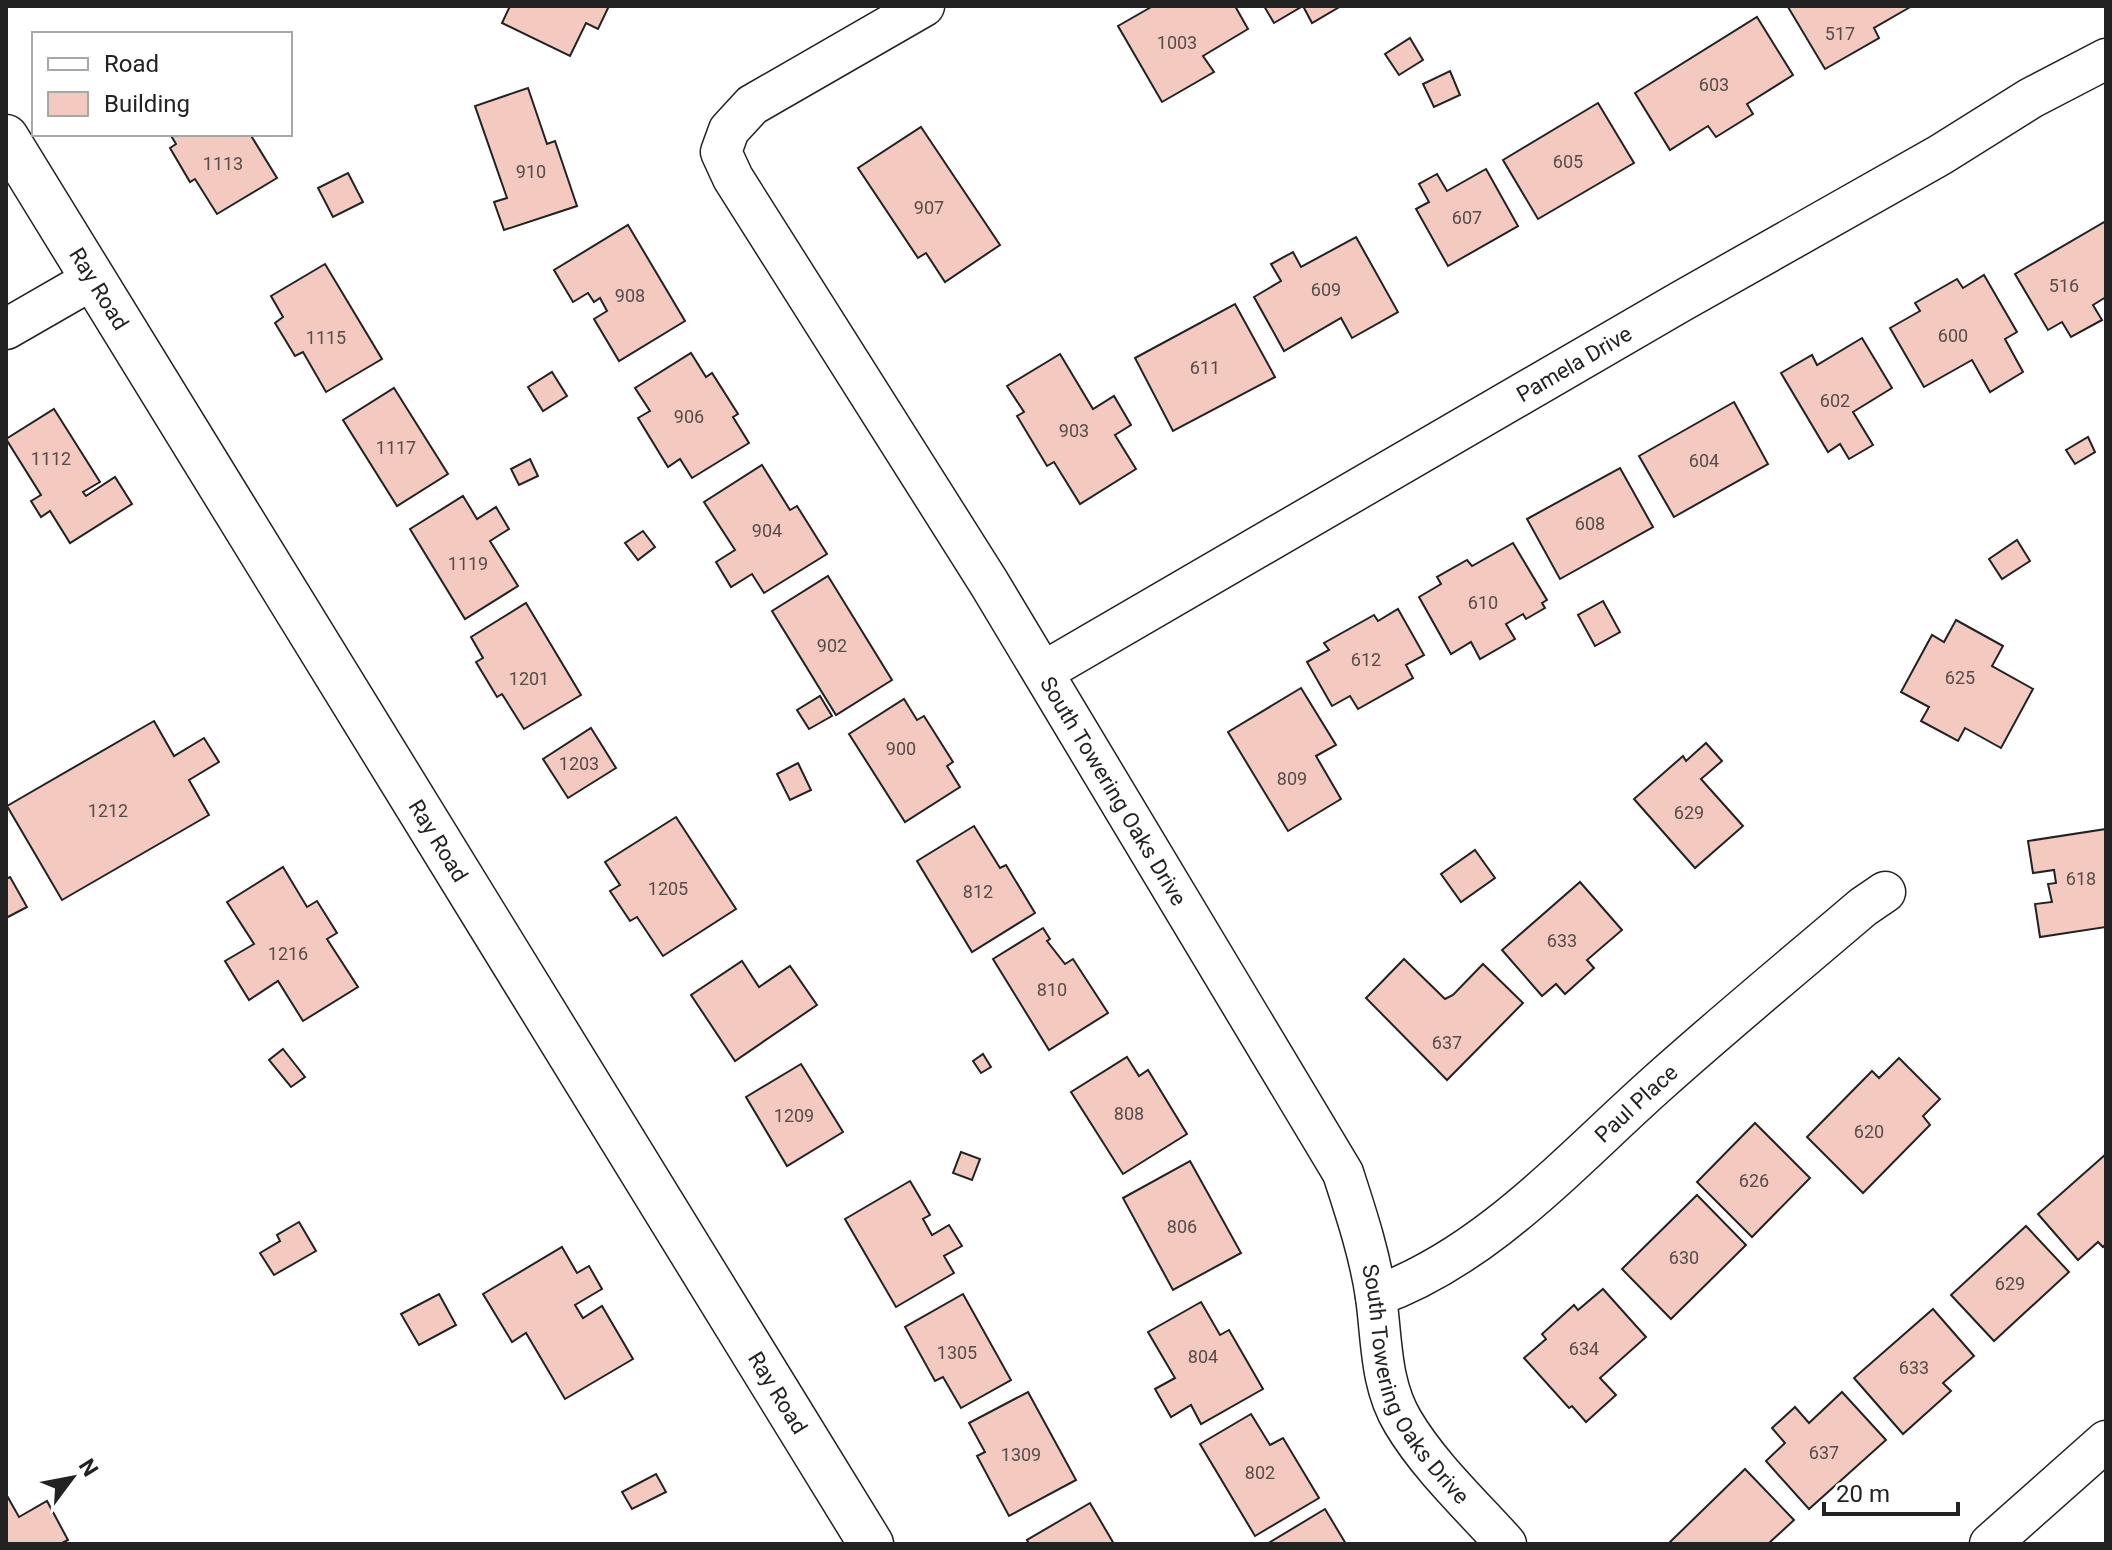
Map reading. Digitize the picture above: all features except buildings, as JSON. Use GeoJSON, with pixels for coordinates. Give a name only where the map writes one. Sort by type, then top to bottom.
{"type":"FeatureCollection","features":[{"type":"Feature","properties":{"kind":"street","name":"South Towering Oaks Drive"},"geometry":{"type":"LineString","coordinates":[[924,6],[752,105],[729,130],[721,152],[741,192],[1043,672],[1343,1173],[1361,1228],[1376,1296],[1381,1364],[1402,1421],[1444,1475],[1506,1544]]}},
{"type":"Feature","properties":{"kind":"street","name":"Pamela Drive"},"geometry":{"type":"LineString","coordinates":[[1043,672],[1652,318],[1940,155],[2031,98],[2106,59]]}},
{"type":"Feature","properties":{"kind":"street","name":"Ray Road"},"geometry":{"type":"LineString","coordinates":[[6,137],[871,1544]]}},
{"type":"Feature","properties":{"kind":"street"},"geometry":{"type":"LineString","coordinates":[[6,329],[93,279]]}},
{"type":"Feature","properties":{"kind":"street","name":"Paul Place"},"geometry":{"type":"LineString","coordinates":[[1376,1296],[1412,1283],[1453,1259],[1521,1207],[1685,1059],[1863,907],[1885,892]]}},
{"type":"Feature","properties":{"kind":"street"},"geometry":{"type":"LineString","coordinates":[[1990,1544],[2106,1441]]}}]}
